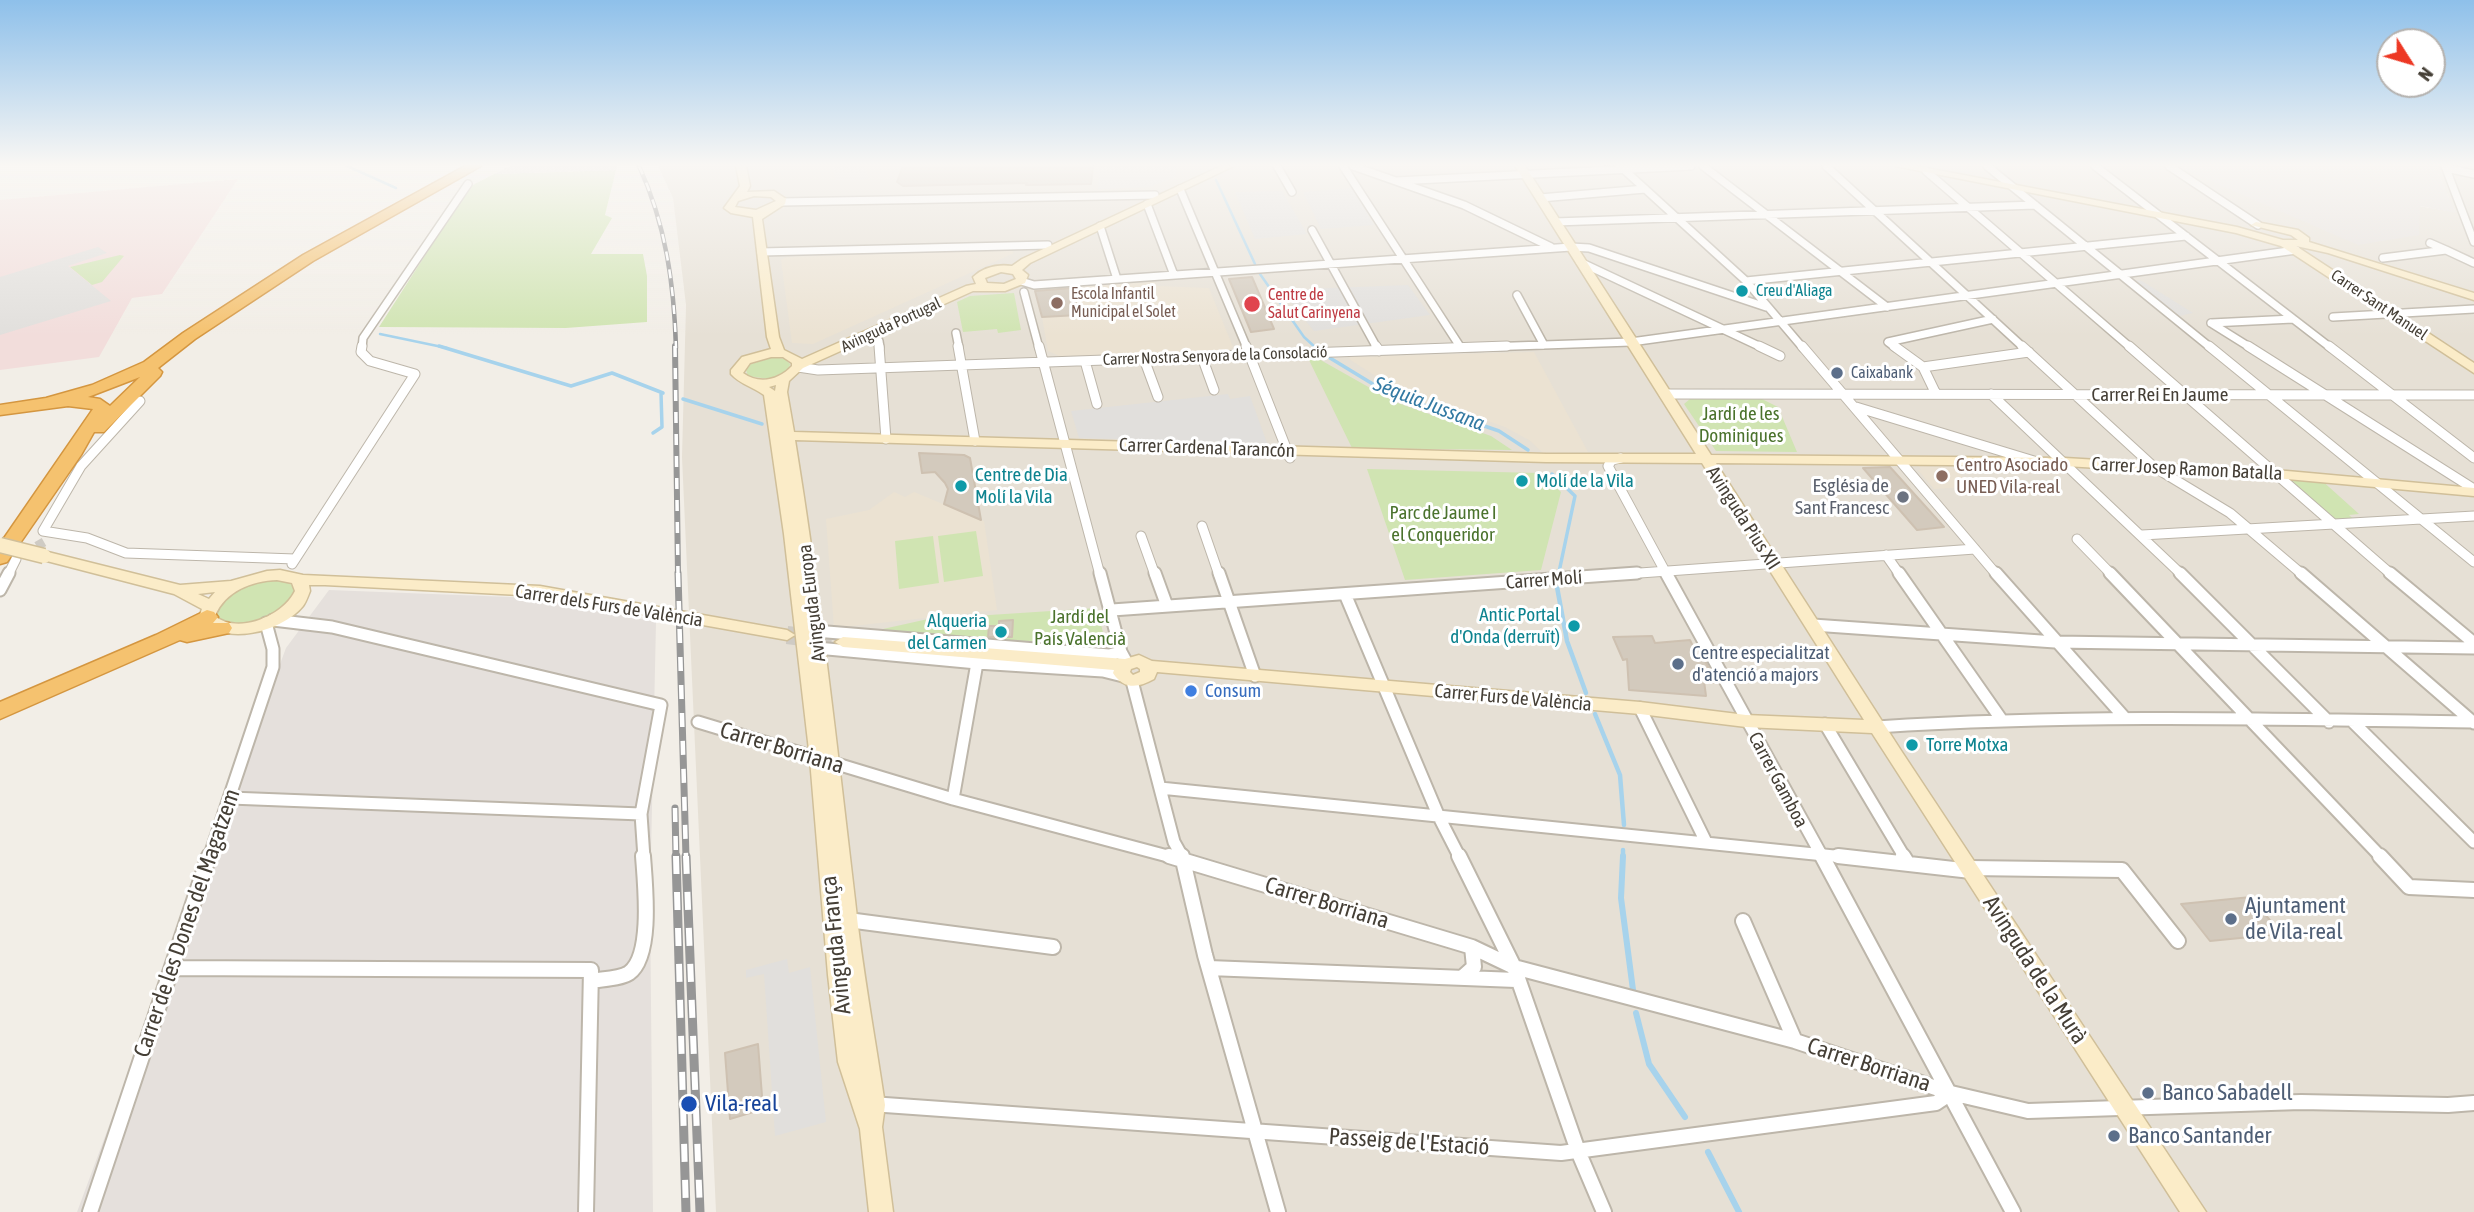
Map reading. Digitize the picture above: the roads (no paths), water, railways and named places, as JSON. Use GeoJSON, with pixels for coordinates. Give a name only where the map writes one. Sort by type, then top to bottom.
{"type":"FeatureCollection","features":[{"type":"Feature","properties":{"kind":"highway"},"geometry":{"type":"LineString","coordinates":[[43,404],[98,389],[136,374],[320,251],[372,223]]}},
{"type":"Feature","properties":{"kind":"highway"},"geometry":{"type":"LineString","coordinates":[[72,456],[161,366],[214,320]]}},
{"type":"Feature","properties":{"kind":"highway"},"geometry":{"type":"LineString","coordinates":[[0,411],[78,401],[93,402],[102,407],[100,415],[82,435],[72,456],[8,558]]}},
{"type":"Feature","properties":{"kind":"highway"},"geometry":{"type":"LineString","coordinates":[[7,707],[213,617]]}},
{"type":"Feature","properties":{"kind":"main road"},"geometry":{"type":"LineString","coordinates":[[749,223],[763,354],[779,353],[798,364],[783,379],[755,383]]}},
{"type":"Feature","properties":{"kind":"main road"},"geometry":{"type":"LineString","coordinates":[[757,223],[773,337],[779,353]]}},
{"type":"Feature","properties":{"kind":"main road"},"geometry":{"type":"LineString","coordinates":[[1018,283],[993,288],[981,281],[991,270],[1003,269],[1027,249],[1048,245],[1099,223]]}},
{"type":"Feature","properties":{"kind":"main road"},"geometry":{"type":"LineString","coordinates":[[1018,283],[1018,265],[1107,223]]}},
{"type":"Feature","properties":{"kind":"main road","name":"Avinguda Pius XII"},"geometry":{"type":"LineString","coordinates":[[1555,223],[1877,727]]}},
{"type":"Feature","properties":{"kind":"main road"},"geometry":{"type":"LineString","coordinates":[[2205,223],[2270,233],[2294,232],[2474,288]]}},
{"type":"Feature","properties":{"kind":"main road"},"geometry":{"type":"LineString","coordinates":[[2245,223],[2258,225],[2270,233]]}},
{"type":"Feature","properties":{"kind":"main road"},"geometry":{"type":"LineString","coordinates":[[2294,232],[2305,240],[2299,247],[2474,297]]}},
{"type":"Feature","properties":{"kind":"main road","name":"Carrer Sant Manuel"},"geometry":{"type":"LineString","coordinates":[[2270,233],[2283,243],[2299,247],[2474,369]]}},
{"type":"Feature","properties":{"kind":"main road"},"geometry":{"type":"LineString","coordinates":[[1003,269],[1018,283]]}},
{"type":"Feature","properties":{"kind":"main road","name":"Avinguda Portugal"},"geometry":{"type":"LineString","coordinates":[[798,364],[870,335],[981,281]]}},
{"type":"Feature","properties":{"kind":"main road","name":"Avinguda Portugal"},"geometry":{"type":"LineString","coordinates":[[798,364],[821,350],[981,281]]}},
{"type":"Feature","properties":{"kind":"main road","name":"Avinguda Europa"},"geometry":{"type":"LineString","coordinates":[[763,354],[746,360],[737,370],[741,378],[755,383],[770,394],[784,441],[803,532],[817,648],[826,761]]}},
{"type":"Feature","properties":{"kind":"main road","name":"Avinguda Europa"},"geometry":{"type":"LineString","coordinates":[[783,379],[781,392],[784,441],[826,761]]}},
{"type":"Feature","properties":{"kind":"main road","name":"Carrer Cardenal Tarancón"},"geometry":{"type":"LineString","coordinates":[[784,441],[975,441],[1067,448]]}},
{"type":"Feature","properties":{"kind":"main road","name":"Carrer Cardenal Tarancón"},"geometry":{"type":"LineString","coordinates":[[784,441],[1289,454],[1608,466],[1695,465],[1706,459]]}},
{"type":"Feature","properties":{"kind":"main road","name":"Carrer Cardenal Tarancón"},"geometry":{"type":"LineString","coordinates":[[1289,454],[1900,460]]}},
{"type":"Feature","properties":{"kind":"main road","name":"Carrer Josep Ramon Batalla"},"geometry":{"type":"LineString","coordinates":[[1900,460],[2066,462],[2277,474],[2474,491]]}},
{"type":"Feature","properties":{"kind":"main road"},"geometry":{"type":"LineString","coordinates":[[0,545],[44,549],[179,590],[213,617],[247,628],[269,626],[293,578]]}},
{"type":"Feature","properties":{"kind":"main road","name":"Carrer dels Furs de València"},"geometry":{"type":"LineString","coordinates":[[179,590],[293,578],[540,591],[787,635]]}},
{"type":"Feature","properties":{"kind":"main road"},"geometry":{"type":"LineString","coordinates":[[213,617],[220,595],[236,585]]}},
{"type":"Feature","properties":{"kind":"main road"},"geometry":{"type":"LineString","coordinates":[[843,642],[1129,664]]}},
{"type":"Feature","properties":{"kind":"main road","name":"Carrer Furs de València"},"geometry":{"type":"LineString","coordinates":[[1129,664],[1640,708],[1746,720],[1825,724],[1859,729],[1877,727]]}},
{"type":"Feature","properties":{"kind":"main road","name":"Avinguda de la Murà"},"geometry":{"type":"LineString","coordinates":[[1877,727],[2194,1212]]}},
{"type":"Feature","properties":{"kind":"main road","name":"Avinguda França"},"geometry":{"type":"LineString","coordinates":[[826,761],[848,920],[881,1212]]}},
{"type":"Feature","properties":{"kind":"main road","name":"Avinguda França"},"geometry":{"type":"LineString","coordinates":[[826,761],[838,975],[849,1062],[868,1112]]}},
{"type":"Feature","properties":{"kind":"street"},"geometry":{"type":"LineString","coordinates":[[304,622],[293,578],[415,374],[370,361],[361,352],[363,338],[442,223]]}},
{"type":"Feature","properties":{"kind":"street"},"geometry":{"type":"LineString","coordinates":[[1150,223],[1174,275]]}},
{"type":"Feature","properties":{"kind":"street"},"geometry":{"type":"LineString","coordinates":[[1194,223],[1251,355],[1289,454]]}},
{"type":"Feature","properties":{"kind":"street"},"geometry":{"type":"LineString","coordinates":[[1380,223],[1461,348]]}},
{"type":"Feature","properties":{"kind":"street"},"geometry":{"type":"LineString","coordinates":[[1501,223],[1553,247]]}},
{"type":"Feature","properties":{"kind":"street"},"geometry":{"type":"LineString","coordinates":[[1682,223],[1746,281],[1766,307],[1846,394],[2055,642],[2124,717]]}},
{"type":"Feature","properties":{"kind":"street"},"geometry":{"type":"LineString","coordinates":[[1776,223],[1887,307]]}},
{"type":"Feature","properties":{"kind":"street"},"geometry":{"type":"LineString","coordinates":[[1888,223],[2154,467],[2230,513],[2388,646],[2473,722]]}},
{"type":"Feature","properties":{"kind":"street"},"geometry":{"type":"LineString","coordinates":[[1985,223],[2474,646]]}},
{"type":"Feature","properties":{"kind":"street"},"geometry":{"type":"LineString","coordinates":[[2056,223],[2474,562]]}},
{"type":"Feature","properties":{"kind":"street"},"geometry":{"type":"LineString","coordinates":[[2168,223],[2474,458]]}},
{"type":"Feature","properties":{"kind":"street"},"geometry":{"type":"LineString","coordinates":[[2254,223],[2258,225]]}},
{"type":"Feature","properties":{"kind":"street"},"geometry":{"type":"LineString","coordinates":[[2467,223],[2474,242]]}},
{"type":"Feature","properties":{"kind":"street"},"geometry":{"type":"LineString","coordinates":[[1100,226],[1117,279]]}},
{"type":"Feature","properties":{"kind":"street"},"geometry":{"type":"LineString","coordinates":[[1312,230],[1379,351]]}},
{"type":"Feature","properties":{"kind":"street"},"geometry":{"type":"LineString","coordinates":[[1746,281],[2186,236]]}},
{"type":"Feature","properties":{"kind":"street"},"geometry":{"type":"LineString","coordinates":[[2430,243],[2474,263]]}},
{"type":"Feature","properties":{"kind":"street"},"geometry":{"type":"LineString","coordinates":[[1278,1212],[1209,968],[1185,861],[1174,842],[1129,664],[1018,283],[1034,285],[1571,247],[1589,248],[1766,307]]}},
{"type":"Feature","properties":{"kind":"street","name":"Carrer Nostra Senyora de la Consolació"},"geometry":{"type":"LineString","coordinates":[[798,364],[818,370],[1632,342],[2218,261],[2299,247]]}},
{"type":"Feature","properties":{"kind":"street"},"geometry":{"type":"LineString","coordinates":[[761,252],[1027,249]]}},
{"type":"Feature","properties":{"kind":"street"},"geometry":{"type":"LineString","coordinates":[[2383,258],[2446,250]]}},
{"type":"Feature","properties":{"kind":"street"},"geometry":{"type":"LineString","coordinates":[[1580,262],[1780,356]]}},
{"type":"Feature","properties":{"kind":"street"},"geometry":{"type":"LineString","coordinates":[[1594,284],[1621,281]]}},
{"type":"Feature","properties":{"kind":"street"},"geometry":{"type":"LineString","coordinates":[[1517,295],[1544,345]]}},
{"type":"Feature","properties":{"kind":"street"},"geometry":{"type":"LineString","coordinates":[[2333,317],[2474,309]]}},
{"type":"Feature","properties":{"kind":"street"},"geometry":{"type":"LineString","coordinates":[[2293,318],[2211,323],[2474,491]]}},
{"type":"Feature","properties":{"kind":"street"},"geometry":{"type":"LineString","coordinates":[[1936,394],[1923,367],[1888,342],[1993,319]]}},
{"type":"Feature","properties":{"kind":"street"},"geometry":{"type":"LineString","coordinates":[[956,333],[975,441]]}},
{"type":"Feature","properties":{"kind":"street"},"geometry":{"type":"LineString","coordinates":[[870,335],[879,341],[886,439]]}},
{"type":"Feature","properties":{"kind":"street"},"geometry":{"type":"LineString","coordinates":[[1923,367],[2029,352]]}},
{"type":"Feature","properties":{"kind":"street"},"geometry":{"type":"LineString","coordinates":[[1202,357],[1214,390]]}},
{"type":"Feature","properties":{"kind":"street"},"geometry":{"type":"LineString","coordinates":[[1144,359],[1158,397]]}},
{"type":"Feature","properties":{"kind":"street"},"geometry":{"type":"LineString","coordinates":[[1084,361],[1097,404]]}},
{"type":"Feature","properties":{"kind":"street","name":"Carrer Rei En Jaume"},"geometry":{"type":"LineString","coordinates":[[1664,394],[2474,395]]}},
{"type":"Feature","properties":{"kind":"street"},"geometry":{"type":"LineString","coordinates":[[1991,394],[2142,535],[2329,722]]}},
{"type":"Feature","properties":{"kind":"street"},"geometry":{"type":"LineString","coordinates":[[140,401],[81,466],[43,531],[59,536],[88,538],[126,553],[293,578]]}},
{"type":"Feature","properties":{"kind":"street"},"geometry":{"type":"LineString","coordinates":[[1856,407],[2035,462]]}},
{"type":"Feature","properties":{"kind":"street","name":"Carrer Cardenal Tarancón"},"geometry":{"type":"LineString","coordinates":[[1608,466],[1612,460],[1627,457]]}},
{"type":"Feature","properties":{"kind":"street","name":"Carrer Gamboa"},"geometry":{"type":"LineString","coordinates":[[1608,466],[1951,1093],[2013,1212]]}},
{"type":"Feature","properties":{"kind":"street"},"geometry":{"type":"LineString","coordinates":[[2142,535],[2474,517]]}},
{"type":"Feature","properties":{"kind":"street"},"geometry":{"type":"LineString","coordinates":[[1202,526],[1255,676]]}},
{"type":"Feature","properties":{"kind":"street"},"geometry":{"type":"LineString","coordinates":[[44,549],[59,536]]}},
{"type":"Feature","properties":{"kind":"street"},"geometry":{"type":"LineString","coordinates":[[1141,536],[1167,606]]}},
{"type":"Feature","properties":{"kind":"street"},"geometry":{"type":"LineString","coordinates":[[2077,538],[2409,887],[2474,890]]}},
{"type":"Feature","properties":{"kind":"street","name":"Carrer Molí"},"geometry":{"type":"LineString","coordinates":[[1112,610],[1975,549]]}},
{"type":"Feature","properties":{"kind":"street"},"geometry":{"type":"LineString","coordinates":[[1886,555],[2001,719]]}},
{"type":"Feature","properties":{"kind":"street"},"geometry":{"type":"LineString","coordinates":[[0,590],[8,558]]}},
{"type":"Feature","properties":{"kind":"street"},"geometry":{"type":"LineString","coordinates":[[1345,594],[1439,817],[1523,992],[1578,1151],[1604,1212]]}},
{"type":"Feature","properties":{"kind":"street"},"geometry":{"type":"LineString","coordinates":[[172,968],[591,976],[628,974],[642,957],[646,899],[641,814],[661,705],[304,622],[269,626]]}},
{"type":"Feature","properties":{"kind":"street"},"geometry":{"type":"LineString","coordinates":[[1813,625],[2055,642],[2256,647],[2474,646]]}},
{"type":"Feature","properties":{"kind":"street","name":"Carrer de les Dones del Magatzem"},"geometry":{"type":"LineString","coordinates":[[90,1212],[273,667],[276,652],[269,626]]}},
{"type":"Feature","properties":{"kind":"street"},"geometry":{"type":"LineString","coordinates":[[815,631],[1109,655],[1129,664]]}},
{"type":"Feature","properties":{"kind":"street"},"geometry":{"type":"LineString","coordinates":[[817,648],[977,663],[1103,671],[1129,664]]}},
{"type":"Feature","properties":{"kind":"street"},"geometry":{"type":"LineString","coordinates":[[1078,652],[1097,662]]}},
{"type":"Feature","properties":{"kind":"street"},"geometry":{"type":"LineString","coordinates":[[953,799],[977,663]]}},
{"type":"Feature","properties":{"kind":"street"},"geometry":{"type":"LineString","coordinates":[[1640,708],[1706,842]]}},
{"type":"Feature","properties":{"kind":"street"},"geometry":{"type":"LineString","coordinates":[[1877,727],[2001,719],[2124,717],[2473,722]]}},
{"type":"Feature","properties":{"kind":"street","name":"Carrer Borriana"},"geometry":{"type":"LineString","coordinates":[[698,722],[953,799],[1185,861],[1472,947],[1515,974],[1795,1041],[1951,1093],[2028,1111],[2301,1102],[2474,1103]]}},
{"type":"Feature","properties":{"kind":"street"},"geometry":{"type":"LineString","coordinates":[[2353,722],[2474,842]]}},
{"type":"Feature","properties":{"kind":"street"},"geometry":{"type":"LineString","coordinates":[[1825,724],[1908,864]]}},
{"type":"Feature","properties":{"kind":"street"},"geometry":{"type":"LineString","coordinates":[[1160,788],[1970,870],[2122,870],[2178,941]]}},
{"type":"Feature","properties":{"kind":"street"},"geometry":{"type":"LineString","coordinates":[[230,798],[641,814]]}},
{"type":"Feature","properties":{"kind":"street"},"geometry":{"type":"LineString","coordinates":[[848,920],[1053,947]]}},
{"type":"Feature","properties":{"kind":"street"},"geometry":{"type":"LineString","coordinates":[[1743,921],[1795,1041]]}},
{"type":"Feature","properties":{"kind":"street"},"geometry":{"type":"LineString","coordinates":[[1464,976],[1474,967],[1472,947]]}},
{"type":"Feature","properties":{"kind":"street"},"geometry":{"type":"LineString","coordinates":[[1209,968],[1464,976],[1515,974]]}},
{"type":"Feature","properties":{"kind":"street"},"geometry":{"type":"LineString","coordinates":[[586,1212],[591,976]]}},
{"type":"Feature","properties":{"kind":"street","name":"Passeig de l'Estació"},"geometry":{"type":"LineString","coordinates":[[868,1112],[1255,1132],[1561,1153],[1936,1103],[1951,1093]]}},
{"type":"Feature","properties":{"kind":"waterway","name":"Séquia Jussana"},"geometry":{"type":"LineString","coordinates":[[1236,223],[1255,264]]}},
{"type":"Feature","properties":{"kind":"waterway","name":"Séquia Jussana"},"geometry":{"type":"LineString","coordinates":[[1260,274],[1304,337],[1316,348]]}},
{"type":"Feature","properties":{"kind":"waterway"},"geometry":{"type":"LineString","coordinates":[[380,334],[442,347]]}},
{"type":"Feature","properties":{"kind":"waterway"},"geometry":{"type":"LineString","coordinates":[[442,347],[447,348]]}},
{"type":"Feature","properties":{"kind":"waterway"},"geometry":{"type":"LineString","coordinates":[[442,347],[571,386],[612,373],[663,393]]}},
{"type":"Feature","properties":{"kind":"waterway","name":"Séquia Jussana"},"geometry":{"type":"LineString","coordinates":[[1330,358],[1386,392],[1499,431],[1528,450]]}},
{"type":"Feature","properties":{"kind":"waterway"},"geometry":{"type":"LineString","coordinates":[[653,433],[662,427],[661,393]]}},
{"type":"Feature","properties":{"kind":"waterway"},"geometry":{"type":"LineString","coordinates":[[683,399],[762,424]]}},
{"type":"Feature","properties":{"kind":"waterway","name":"Séquia Jussana"},"geometry":{"type":"LineString","coordinates":[[1552,474],[1575,496],[1559,572]]}},
{"type":"Feature","properties":{"kind":"waterway","name":"Séquia Jussana"},"geometry":{"type":"LineString","coordinates":[[1557,587],[1567,641],[1586,693]]}},
{"type":"Feature","properties":{"kind":"waterway","name":"Séquia Jussana"},"geometry":{"type":"LineString","coordinates":[[1595,714],[1620,775],[1624,825]]}},
{"type":"Feature","properties":{"kind":"waterway","name":"Séquia Jussana"},"geometry":{"type":"LineString","coordinates":[[1623,850],[1623,856]]}},
{"type":"Feature","properties":{"kind":"waterway","name":"Séquia Jussana"},"geometry":{"type":"LineString","coordinates":[[1623,856],[1621,898],[1633,990]]}},
{"type":"Feature","properties":{"kind":"waterway","name":"Séquia Jussana"},"geometry":{"type":"LineString","coordinates":[[1636,1013],[1649,1064],[1685,1117]]}},
{"type":"Feature","properties":{"kind":"waterway","name":"Séquia Jussana"},"geometry":{"type":"LineString","coordinates":[[1708,1152],[1739,1212]]}},
{"type":"Feature","properties":{"kind":"tunnel"},"geometry":{"type":"LineString","coordinates":[[25,553],[44,542]]}},
{"type":"Feature","properties":{"kind":"tunnel"},"geometry":{"type":"LineString","coordinates":[[787,635],[843,642]]}},
{"type":"Feature","properties":{"kind":"railway"},"geometry":{"type":"LineString","coordinates":[[659,223],[667,255],[676,348]]}},
{"type":"Feature","properties":{"kind":"railway"},"geometry":{"type":"LineString","coordinates":[[675,346],[678,575]]}},
{"type":"Feature","properties":{"kind":"railway"},"geometry":{"type":"LineString","coordinates":[[678,573],[686,858]]}},
{"type":"Feature","properties":{"kind":"railway"},"geometry":{"type":"LineString","coordinates":[[675,808],[676,858]]}},
{"type":"Feature","properties":{"kind":"railway"},"geometry":{"type":"LineString","coordinates":[[676,856],[686,1212]]}},
{"type":"Feature","properties":{"kind":"railway"},"geometry":{"type":"LineString","coordinates":[[686,856],[700,1212]]}},
{"type":"Feature","properties":{"kind":"place","name":"Creu d'Aliaga"},"geometry":{"type":"Point","coordinates":[1742,291]}},
{"type":"Feature","properties":{"kind":"place","name":"Escola Infantil Municipal el Solet"},"geometry":{"type":"Point","coordinates":[1057,303]}},
{"type":"Feature","properties":{"kind":"place","name":"Centre de Salut Carinyena"},"geometry":{"type":"Point","coordinates":[1252,304]}},
{"type":"Feature","properties":{"kind":"place","name":"Caixabank"},"geometry":{"type":"Point","coordinates":[1837,373]}},
{"type":"Feature","properties":{"kind":"place","name":"Centro Asociado UNED Vila-real"},"geometry":{"type":"Point","coordinates":[1942,476]}},
{"type":"Feature","properties":{"kind":"place","name":"Molí de la Vila"},"geometry":{"type":"Point","coordinates":[1522,481]}},
{"type":"Feature","properties":{"kind":"place","name":"Centre de Dia Molí la Vila"},"geometry":{"type":"Point","coordinates":[961,486]}},
{"type":"Feature","properties":{"kind":"place","name":"Església de Sant Francesc"},"geometry":{"type":"Point","coordinates":[1903,497]}},
{"type":"Feature","properties":{"kind":"place","name":"Antic Portal d'Onda (derruït)"},"geometry":{"type":"Point","coordinates":[1574,626]}},
{"type":"Feature","properties":{"kind":"place","name":"Alqueria del Carmen"},"geometry":{"type":"Point","coordinates":[1001,632]}},
{"type":"Feature","properties":{"kind":"place","name":"Centre especialitzat d'atenció a majors"},"geometry":{"type":"Point","coordinates":[1678,664]}},
{"type":"Feature","properties":{"kind":"place","name":"Consum"},"geometry":{"type":"Point","coordinates":[1191,691]}},
{"type":"Feature","properties":{"kind":"place","name":"Torre Motxa"},"geometry":{"type":"Point","coordinates":[1912,745]}},
{"type":"Feature","properties":{"kind":"place","name":"Ajuntament de Vila-real"},"geometry":{"type":"Point","coordinates":[2231,919]}},
{"type":"Feature","properties":{"kind":"place","name":"Banco Sabadell"},"geometry":{"type":"Point","coordinates":[2148,1093]}},
{"type":"Feature","properties":{"kind":"place","name":"Vila-real"},"geometry":{"type":"Point","coordinates":[689,1104]}},
{"type":"Feature","properties":{"kind":"place","name":"Banco Santander"},"geometry":{"type":"Point","coordinates":[2114,1136]}},
{"type":"Feature","properties":{"kind":"park label","name":"Jardí de les Dominiques"},"geometry":{"type":"Point","coordinates":[1741,425]}},
{"type":"Feature","properties":{"kind":"park label","name":"Parc de Jaume I el Conqueridor"},"geometry":{"type":"Point","coordinates":[1443,524]}},
{"type":"Feature","properties":{"kind":"park label","name":"Jardí del País Valencià"},"geometry":{"type":"Point","coordinates":[1080,628]}}]}
